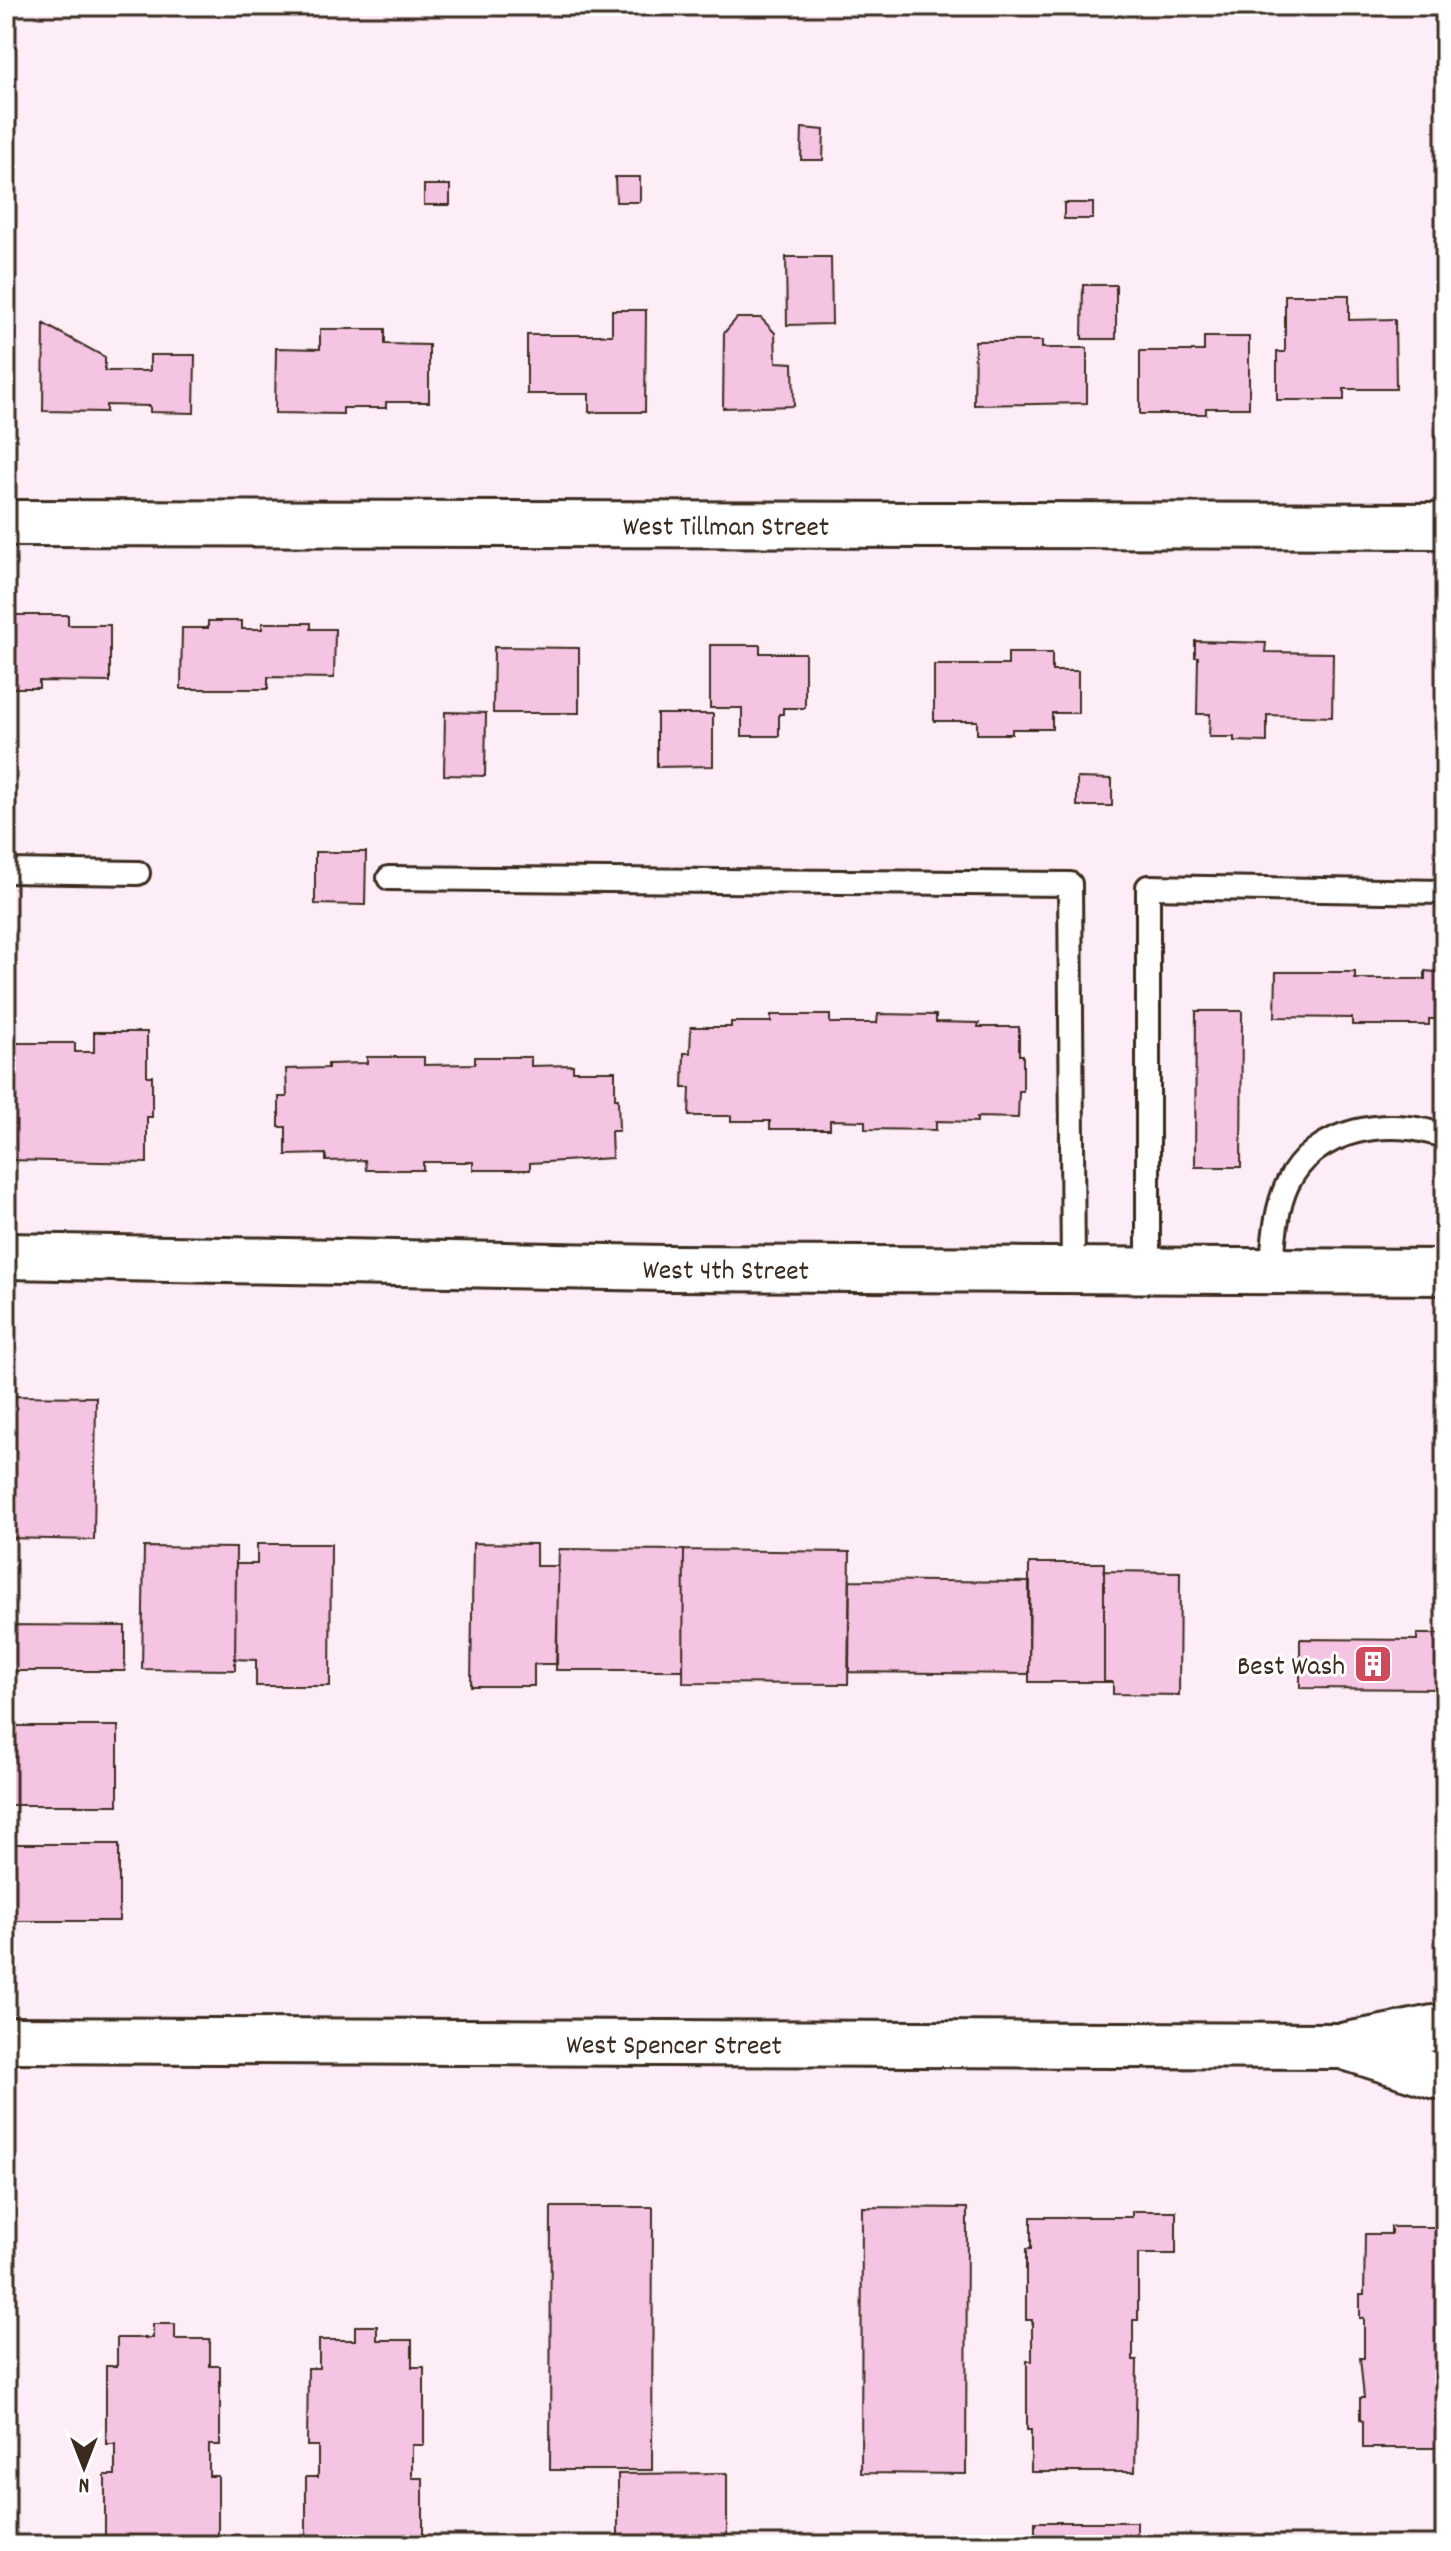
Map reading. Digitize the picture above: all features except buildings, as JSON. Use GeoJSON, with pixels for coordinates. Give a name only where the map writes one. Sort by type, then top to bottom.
{"type":"FeatureCollection","features":[{"type":"Feature","properties":{"kind":"street","name":"West Tillman Street"},"geometry":{"type":"LineString","coordinates":[[6,523],[1445,526]]}},
{"type":"Feature","properties":{"kind":"street","name":"West 4th Street"},"geometry":{"type":"LineString","coordinates":[[6,1256],[665,1268],[1445,1272]]}},
{"type":"Feature","properties":{"kind":"street","name":"West Spencer Street"},"geometry":{"type":"LineString","coordinates":[[6,2040],[1342,2046],[1445,2028]]}},
{"type":"Feature","properties":{"kind":"street","name":"West Spencer Street"},"geometry":{"type":"LineString","coordinates":[[1342,2046],[1436,2076],[1445,2076]]}},
{"type":"Feature","properties":{"kind":"lane"},"geometry":{"type":"LineString","coordinates":[[6,871],[138,873]]}},
{"type":"Feature","properties":{"kind":"lane"},"geometry":{"type":"LineString","coordinates":[[389,878],[1070,884],[1073,1270]]}},
{"type":"Feature","properties":{"kind":"lane"},"geometry":{"type":"LineString","coordinates":[[1148,1270],[1148,887],[1445,892]]}},
{"type":"Feature","properties":{"kind":"lane"},"geometry":{"type":"LineString","coordinates":[[1271,1271],[1283,1194],[1298,1167],[1314,1151],[1334,1139],[1377,1127],[1423,1130],[1445,1137]]}},
{"type":"Feature","properties":{"kind":"place","name":"Best Wash"},"geometry":{"type":"Point","coordinates":[1373,1664]}}]}
